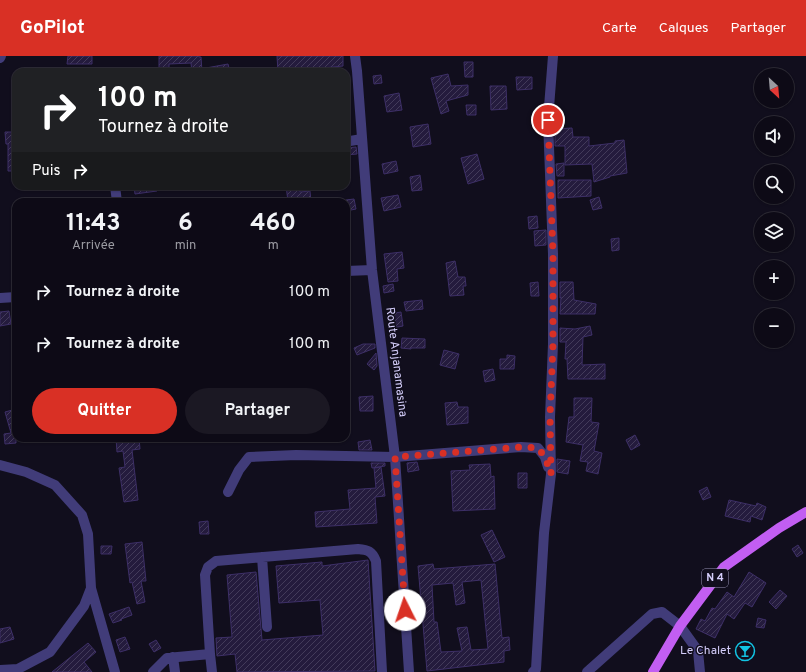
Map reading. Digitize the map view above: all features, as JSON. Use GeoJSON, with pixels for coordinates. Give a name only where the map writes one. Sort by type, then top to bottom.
{"type":"FeatureCollection","features":[{"type":"Feature","properties":{"kind":"main road","name":"N 4"},"geometry":{"type":"LineString","coordinates":[[653,672],[680,626],[724,567],[779,528],[806,512]]}},
{"type":"Feature","properties":{"kind":"street","name":"Route Anjanamasina"},"geometry":{"type":"LineString","coordinates":[[355,56],[372,270],[395,457],[409,672]]}},
{"type":"Feature","properties":{"kind":"street"},"geometry":{"type":"LineString","coordinates":[[533,672],[536,669],[544,540],[551,474],[550,417],[553,344],[553,254],[548,120],[553,56]]}},
{"type":"Feature","properties":{"kind":"street"},"geometry":{"type":"LineString","coordinates":[[350,141],[362,139]]}},
{"type":"Feature","properties":{"kind":"street"},"geometry":{"type":"LineString","coordinates":[[350,272],[372,270]]}},
{"type":"Feature","properties":{"kind":"street"},"geometry":{"type":"LineString","coordinates":[[0,298],[12,297]]}},
{"type":"Feature","properties":{"kind":"street"},"geometry":{"type":"LineString","coordinates":[[228,492],[239,470],[249,456],[296,455],[395,457],[521,447],[538,448],[545,457],[551,474]]}},
{"type":"Feature","properties":{"kind":"street"},"geometry":{"type":"LineString","coordinates":[[0,465],[26,472],[55,485],[82,515],[88,534],[91,588],[112,670]]}},
{"type":"Feature","properties":{"kind":"street"},"geometry":{"type":"LineString","coordinates":[[212,672],[205,575],[208,567],[216,561],[358,549],[367,550],[373,553],[376,561],[382,672]]}},
{"type":"Feature","properties":{"kind":"street"},"geometry":{"type":"LineString","coordinates":[[262,557],[267,627]]}},
{"type":"Feature","properties":{"kind":"street"},"geometry":{"type":"LineString","coordinates":[[28,672],[50,652],[84,606],[91,588]]}},
{"type":"Feature","properties":{"kind":"street"},"geometry":{"type":"LineString","coordinates":[[586,672],[652,614],[662,612],[680,626],[698,651],[700,672]]}},
{"type":"Feature","properties":{"kind":"street"},"geometry":{"type":"LineString","coordinates":[[0,670],[18,669],[50,652]]}},
{"type":"Feature","properties":{"kind":"street"},"geometry":{"type":"LineString","coordinates":[[153,672],[167,658],[210,654]]}},
{"type":"Feature","properties":{"kind":"street"},"geometry":{"type":"LineString","coordinates":[[173,657],[175,672]]}},
{"type":"Feature","properties":{"kind":"building"},"geometry":{"type":"Polygon","coordinates":[[[68,56],[92,56],[92,64],[67,64],[68,56]]]}},
{"type":"Feature","properties":{"kind":"building"},"geometry":{"type":"Polygon","coordinates":[[[159,56],[201,57],[202,68],[192,68],[191,63],[169,64],[169,68],[159,68],[159,56]]]}},
{"type":"Feature","properties":{"kind":"building"},"geometry":{"type":"Polygon","coordinates":[[[277,56],[343,56],[343,66],[323,68],[278,68],[277,56]]]}},
{"type":"Feature","properties":{"kind":"building"},"geometry":{"type":"Polygon","coordinates":[[[464,62],[473,62],[473,77],[465,77],[464,62]]]}},
{"type":"Feature","properties":{"kind":"building"},"geometry":{"type":"Polygon","coordinates":[[[228,64],[229,68],[206,68],[228,64]]]}},
{"type":"Feature","properties":{"kind":"building"},"geometry":{"type":"Polygon","coordinates":[[[448,74],[451,86],[468,85],[468,95],[446,101],[449,111],[441,114],[431,78],[448,74]]]}},
{"type":"Feature","properties":{"kind":"building"},"geometry":{"type":"Polygon","coordinates":[[[381,75],[382,83],[374,84],[373,76],[381,75]]]}},
{"type":"Feature","properties":{"kind":"building"},"geometry":{"type":"Polygon","coordinates":[[[516,77],[532,77],[532,89],[517,90],[516,77]]]}},
{"type":"Feature","properties":{"kind":"building"},"geometry":{"type":"Polygon","coordinates":[[[490,86],[506,86],[507,109],[491,110],[490,86]]]}},
{"type":"Feature","properties":{"kind":"building"},"geometry":{"type":"Polygon","coordinates":[[[399,93],[402,110],[387,112],[384,96],[399,93]]]}},
{"type":"Feature","properties":{"kind":"building"},"geometry":{"type":"Polygon","coordinates":[[[466,105],[476,105],[476,115],[467,115],[466,105]]]}},
{"type":"Feature","properties":{"kind":"building"},"geometry":{"type":"Polygon","coordinates":[[[428,124],[431,144],[413,147],[410,127],[428,124]]]}},
{"type":"Feature","properties":{"kind":"building"},"geometry":{"type":"Polygon","coordinates":[[[572,128],[573,137],[589,137],[589,146],[615,143],[615,141],[624,140],[627,173],[610,176],[594,182],[592,164],[565,165],[565,146],[555,146],[555,129],[572,128]]]}},
{"type":"Feature","properties":{"kind":"building"},"geometry":{"type":"Polygon","coordinates":[[[5,132],[12,132],[12,171],[8,171],[8,144],[6,144],[5,132]]]}},
{"type":"Feature","properties":{"kind":"building"},"geometry":{"type":"Polygon","coordinates":[[[356,147],[357,154],[350,155],[350,148],[356,147]]]}},
{"type":"Feature","properties":{"kind":"building"},"geometry":{"type":"Polygon","coordinates":[[[477,154],[484,179],[468,184],[461,158],[477,154]]]}},
{"type":"Feature","properties":{"kind":"building"},"geometry":{"type":"Polygon","coordinates":[[[396,161],[398,171],[384,174],[382,164],[396,161]]]}},
{"type":"Feature","properties":{"kind":"building"},"geometry":{"type":"Polygon","coordinates":[[[564,163],[564,176],[557,176],[556,164],[564,163]]]}},
{"type":"Feature","properties":{"kind":"building"},"geometry":{"type":"Polygon","coordinates":[[[420,175],[422,190],[412,191],[410,177],[420,175]]]}},
{"type":"Feature","properties":{"kind":"building"},"geometry":{"type":"Polygon","coordinates":[[[558,180],[591,180],[591,196],[558,198],[558,180]]]}},
{"type":"Feature","properties":{"kind":"building"},"geometry":{"type":"Polygon","coordinates":[[[134,190],[157,190],[157,191],[135,194],[134,190]]]}},
{"type":"Feature","properties":{"kind":"building"},"geometry":{"type":"Polygon","coordinates":[[[287,190],[300,190],[300,192],[310,191],[311,198],[288,198],[287,190]]]}},
{"type":"Feature","properties":{"kind":"building"},"geometry":{"type":"Polygon","coordinates":[[[398,195],[401,207],[384,211],[381,198],[398,195]]]}},
{"type":"Feature","properties":{"kind":"building"},"geometry":{"type":"Polygon","coordinates":[[[599,197],[602,208],[593,210],[590,200],[599,197]]]}},
{"type":"Feature","properties":{"kind":"building"},"geometry":{"type":"Polygon","coordinates":[[[354,199],[356,209],[350,210],[350,200],[354,199]]]}},
{"type":"Feature","properties":{"kind":"building"},"geometry":{"type":"Polygon","coordinates":[[[537,216],[538,228],[529,229],[528,217],[537,216]]]}},
{"type":"Feature","properties":{"kind":"building"},"geometry":{"type":"Polygon","coordinates":[[[546,230],[546,245],[535,246],[534,231],[546,230]]]}},
{"type":"Feature","properties":{"kind":"building"},"geometry":{"type":"Polygon","coordinates":[[[619,238],[619,250],[612,251],[611,239],[619,238]]]}},
{"type":"Feature","properties":{"kind":"building"},"geometry":{"type":"Polygon","coordinates":[[[402,252],[404,268],[397,269],[398,281],[388,282],[384,254],[402,252]]]}},
{"type":"Feature","properties":{"kind":"building"},"geometry":{"type":"Polygon","coordinates":[[[455,261],[458,277],[465,277],[466,286],[463,286],[464,295],[450,296],[446,263],[455,261]]]}},
{"type":"Feature","properties":{"kind":"building"},"geometry":{"type":"Polygon","coordinates":[[[538,282],[539,296],[531,296],[530,283],[538,282]]]}},
{"type":"Feature","properties":{"kind":"building"},"geometry":{"type":"Polygon","coordinates":[[[560,282],[573,282],[574,300],[596,304],[595,314],[560,314],[560,282]]]}},
{"type":"Feature","properties":{"kind":"building"},"geometry":{"type":"Polygon","coordinates":[[[393,284],[394,291],[384,293],[383,286],[393,284]]]}},
{"type":"Feature","properties":{"kind":"building"},"geometry":{"type":"Polygon","coordinates":[[[422,300],[423,309],[406,311],[404,302],[422,300]]]}},
{"type":"Feature","properties":{"kind":"building"},"geometry":{"type":"Polygon","coordinates":[[[9,311],[11,324],[0,326],[0,312],[9,311]]]}},
{"type":"Feature","properties":{"kind":"building"},"geometry":{"type":"Polygon","coordinates":[[[401,312],[403,326],[392,328],[389,314],[401,312]]]}},
{"type":"Feature","properties":{"kind":"building"},"geometry":{"type":"Polygon","coordinates":[[[590,326],[592,335],[583,337],[582,365],[605,364],[605,379],[568,379],[567,359],[565,359],[566,342],[560,342],[560,328],[575,329],[590,326]]]}},
{"type":"Feature","properties":{"kind":"building"},"geometry":{"type":"Polygon","coordinates":[[[402,338],[425,339],[425,348],[401,348],[402,338]]]}},
{"type":"Feature","properties":{"kind":"building"},"geometry":{"type":"Polygon","coordinates":[[[363,344],[375,344],[375,348],[357,355],[354,348],[363,344]]]}},
{"type":"Feature","properties":{"kind":"building"},"geometry":{"type":"Polygon","coordinates":[[[444,350],[459,354],[455,369],[440,365],[444,350]]]}},
{"type":"Feature","properties":{"kind":"building"},"geometry":{"type":"Polygon","coordinates":[[[376,353],[377,366],[374,370],[367,364],[376,353]]]}},
{"type":"Feature","properties":{"kind":"building"},"geometry":{"type":"Polygon","coordinates":[[[507,355],[515,356],[514,369],[500,369],[500,359],[507,359],[507,355]]]}},
{"type":"Feature","properties":{"kind":"building"},"geometry":{"type":"Polygon","coordinates":[[[493,369],[495,380],[485,382],[483,371],[493,369]]]}},
{"type":"Feature","properties":{"kind":"building"},"geometry":{"type":"Polygon","coordinates":[[[373,396],[373,411],[360,411],[359,397],[373,396]]]}},
{"type":"Feature","properties":{"kind":"building"},"geometry":{"type":"Polygon","coordinates":[[[574,398],[592,398],[591,422],[599,423],[594,451],[602,453],[598,474],[586,471],[588,462],[580,461],[583,445],[566,442],[569,417],[574,417],[574,398]]]}},
{"type":"Feature","properties":{"kind":"building"},"geometry":{"type":"Polygon","coordinates":[[[457,402],[458,407],[468,407],[468,423],[447,425],[445,403],[457,402]]]}},
{"type":"Feature","properties":{"kind":"building"},"geometry":{"type":"Polygon","coordinates":[[[12,410],[12,442],[16,443],[5,444],[4,434],[11,433],[5,412],[12,410]]]}},
{"type":"Feature","properties":{"kind":"building"},"geometry":{"type":"Polygon","coordinates":[[[635,435],[640,445],[631,450],[626,440],[635,435]]]}},
{"type":"Feature","properties":{"kind":"building"},"geometry":{"type":"Polygon","coordinates":[[[370,440],[372,450],[359,450],[358,442],[370,440]]]}},
{"type":"Feature","properties":{"kind":"building"},"geometry":{"type":"Polygon","coordinates":[[[116,442],[139,442],[140,449],[132,450],[138,500],[124,502],[119,468],[125,467],[123,451],[117,452],[116,442]]]}},
{"type":"Feature","properties":{"kind":"building"},"geometry":{"type":"Polygon","coordinates":[[[557,459],[570,461],[568,474],[557,472],[557,459]]]}},
{"type":"Feature","properties":{"kind":"building"},"geometry":{"type":"Polygon","coordinates":[[[417,462],[419,470],[408,472],[407,463],[417,462]]]}},
{"type":"Feature","properties":{"kind":"building"},"geometry":{"type":"Polygon","coordinates":[[[371,463],[385,463],[385,466],[372,468],[371,463]]]}},
{"type":"Feature","properties":{"kind":"building"},"geometry":{"type":"Polygon","coordinates":[[[490,464],[491,477],[494,476],[495,509],[453,511],[451,471],[470,470],[469,465],[490,464]]]}},
{"type":"Feature","properties":{"kind":"building"},"geometry":{"type":"Polygon","coordinates":[[[381,467],[385,496],[375,497],[377,523],[316,527],[315,512],[350,509],[348,490],[376,488],[374,468],[381,467]]]}},
{"type":"Feature","properties":{"kind":"building"},"geometry":{"type":"Polygon","coordinates":[[[518,473],[527,473],[527,488],[518,488],[518,473]]]}},
{"type":"Feature","properties":{"kind":"building"},"geometry":{"type":"Polygon","coordinates":[[[707,487],[711,497],[703,500],[699,491],[707,487]]]}},
{"type":"Feature","properties":{"kind":"building"},"geometry":{"type":"Polygon","coordinates":[[[729,500],[756,506],[757,503],[766,507],[762,520],[751,516],[750,522],[725,516],[729,500]]]}},
{"type":"Feature","properties":{"kind":"building"},"geometry":{"type":"Polygon","coordinates":[[[208,521],[209,534],[200,534],[199,522],[208,521]]]}},
{"type":"Feature","properties":{"kind":"building"},"geometry":{"type":"Polygon","coordinates":[[[492,530],[505,557],[494,562],[481,535],[492,530]]]}},
{"type":"Feature","properties":{"kind":"building"},"geometry":{"type":"Polygon","coordinates":[[[142,542],[146,581],[141,581],[145,602],[137,604],[132,582],[130,583],[125,544],[142,542]]]}},
{"type":"Feature","properties":{"kind":"building"},"geometry":{"type":"Polygon","coordinates":[[[798,545],[803,553],[797,557],[792,549],[798,545]]]}},
{"type":"Feature","properties":{"kind":"building"},"geometry":{"type":"Polygon","coordinates":[[[101,546],[112,546],[111,554],[101,554],[101,546]]]}},
{"type":"Feature","properties":{"kind":"building"},"geometry":{"type":"Polygon","coordinates":[[[368,560],[375,671],[237,672],[235,654],[217,656],[216,638],[232,637],[227,575],[256,572],[262,640],[323,635],[320,600],[279,603],[276,566],[322,562],[322,566],[368,560]]]}},
{"type":"Feature","properties":{"kind":"building"},"geometry":{"type":"Polygon","coordinates":[[[433,564],[434,569],[495,564],[502,638],[509,637],[510,650],[504,651],[504,662],[427,671],[418,566],[433,564]],[[481,580],[462,582],[465,603],[456,605],[453,583],[432,585],[434,622],[437,622],[441,652],[462,651],[457,628],[467,627],[471,650],[488,649],[481,580]]]}},
{"type":"Feature","properties":{"kind":"building"},"geometry":{"type":"Polygon","coordinates":[[[749,572],[766,583],[752,607],[745,603],[734,619],[727,614],[715,638],[696,629],[701,619],[705,621],[712,608],[715,609],[727,592],[734,597],[749,572]]]}},
{"type":"Feature","properties":{"kind":"building"},"geometry":{"type":"Polygon","coordinates":[[[780,590],[787,596],[776,609],[769,602],[780,590]]]}},
{"type":"Feature","properties":{"kind":"building"},"geometry":{"type":"Polygon","coordinates":[[[129,607],[132,615],[113,623],[109,614],[129,607]]]}},
{"type":"Feature","properties":{"kind":"building"},"geometry":{"type":"Polygon","coordinates":[[[758,618],[766,620],[764,628],[756,627],[758,618]]]}},
{"type":"Feature","properties":{"kind":"building"},"geometry":{"type":"Polygon","coordinates":[[[10,627],[14,639],[0,643],[0,629],[10,627]]]}},
{"type":"Feature","properties":{"kind":"building"},"geometry":{"type":"Polygon","coordinates":[[[125,637],[130,649],[120,652],[116,640],[125,637]]]}},
{"type":"Feature","properties":{"kind":"building"},"geometry":{"type":"Polygon","coordinates":[[[156,640],[161,648],[154,652],[149,644],[156,640]]]}},
{"type":"Feature","properties":{"kind":"building"},"geometry":{"type":"Polygon","coordinates":[[[88,643],[96,652],[84,662],[92,672],[52,672],[88,643]]]}},
{"type":"Feature","properties":{"kind":"place","name":"Le Chalet"},"geometry":{"type":"Point","coordinates":[745,651]}},
{"type":"Feature","properties":{"kind":"route"},"geometry":{"type":"LineString","coordinates":[[405,610],[395,457],[521,447],[538,448],[545,457],[551,474],[550,417],[553,344],[553,254],[548,120]]}}]}
